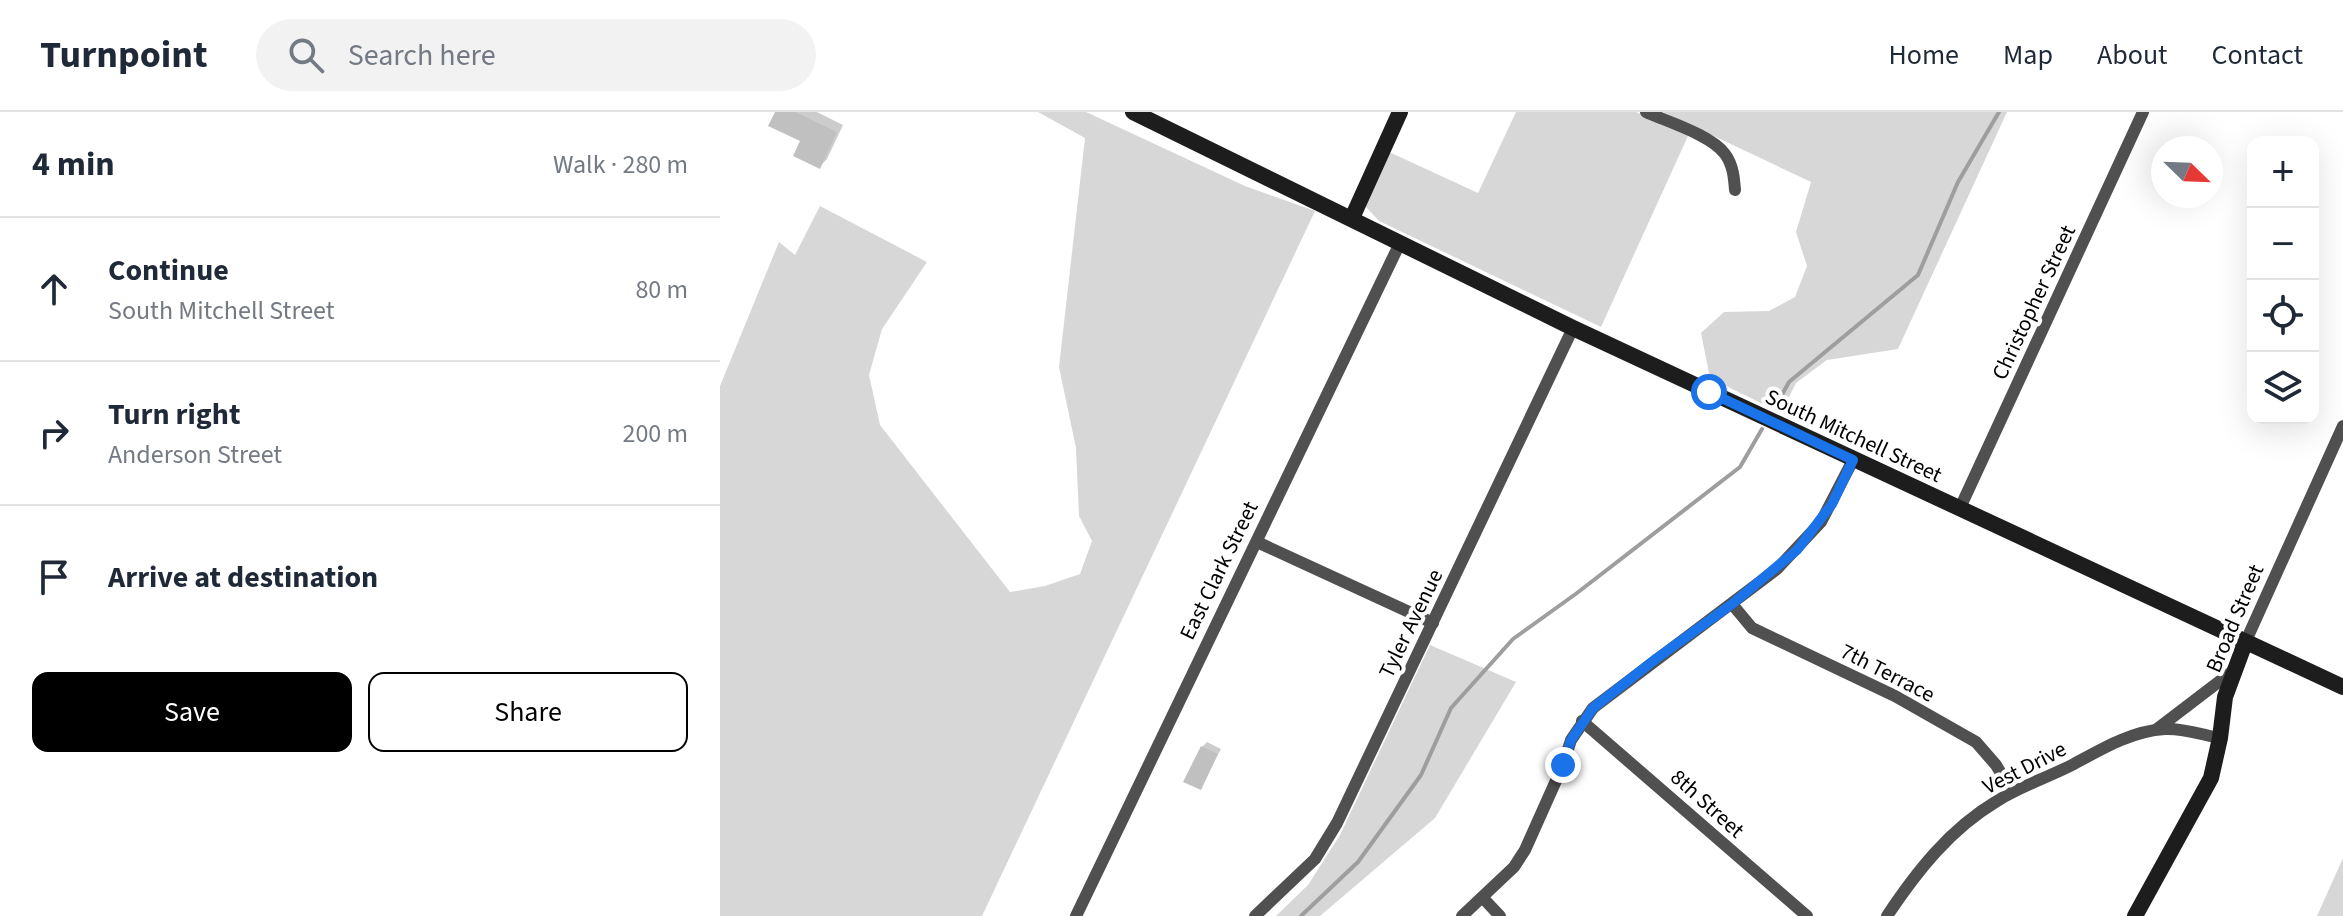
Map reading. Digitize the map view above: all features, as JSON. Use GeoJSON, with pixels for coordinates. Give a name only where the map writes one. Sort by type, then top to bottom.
{"type":"FeatureCollection","features":[{"type":"Feature","properties":{"kind":"street","name":"South Mitchell Street"},"geometry":{"type":"LineString","coordinates":[[1133,112],[1573,328],[2343,687]]}},
{"type":"Feature","properties":{"kind":"street"},"geometry":{"type":"LineString","coordinates":[[1352,218],[1400,112]]}},
{"type":"Feature","properties":{"kind":"street"},"geometry":{"type":"LineString","coordinates":[[1646,112],[1713,143],[1724,153],[1733,170],[1735,190]]}},
{"type":"Feature","properties":{"kind":"street","name":"Christopher Street"},"geometry":{"type":"LineString","coordinates":[[1960,508],[2143,112]]}},
{"type":"Feature","properties":{"kind":"street","name":"East Clark Street"},"geometry":{"type":"LineString","coordinates":[[1076,916],[1400,243]]}},
{"type":"Feature","properties":{"kind":"street","name":"Tyler Avenue"},"geometry":{"type":"LineString","coordinates":[[1255,916],[1315,859],[1337,823],[1573,328]]}},
{"type":"Feature","properties":{"kind":"street","name":"Broad Street"},"geometry":{"type":"LineString","coordinates":[[2135,916],[2202,799],[2215,766],[2225,697],[2233,671],[2343,426]]}},
{"type":"Feature","properties":{"kind":"street"},"geometry":{"type":"LineString","coordinates":[[1462,916],[1514,867],[1525,850],[1571,740],[1593,708],[1732,604],[1797,550],[1832,504],[1853,460]]}},
{"type":"Feature","properties":{"kind":"street"},"geometry":{"type":"LineString","coordinates":[[1257,542],[1433,623]]}},
{"type":"Feature","properties":{"kind":"street","name":"7th Terrace"},"geometry":{"type":"LineString","coordinates":[[1732,604],[1752,628],[1895,696],[1976,742],[1996,765],[2012,792]]}},
{"type":"Feature","properties":{"kind":"street"},"geometry":{"type":"LineString","coordinates":[[2154,731],[2233,671]]}},
{"type":"Feature","properties":{"kind":"street","name":"8th Street"},"geometry":{"type":"LineString","coordinates":[[1582,721],[1807,916]]}},
{"type":"Feature","properties":{"kind":"street","name":"Vest Drive"},"geometry":{"type":"LineString","coordinates":[[1887,916],[1912,879],[1944,842],[1965,823],[2012,792],[2122,739],[2168,729],[2220,738]]}},
{"type":"Feature","properties":{"kind":"street"},"geometry":{"type":"LineString","coordinates":[[1483,898],[1500,916]]}},
{"type":"Feature","properties":{"kind":"shaded area"},"geometry":{"type":"Polygon","coordinates":[[[1038,112],[1086,112],[1245,186],[1315,211],[982,916],[720,916],[720,386],[779,242],[795,255],[820,206],[927,262],[882,329],[869,375],[880,425],[1010,592],[1045,586],[1080,574],[1092,541],[1079,516],[1076,448],[1059,367],[1085,138],[1038,112]]]}},
{"type":"Feature","properties":{"kind":"shaded area"},"geometry":{"type":"Polygon","coordinates":[[[1516,112],[1636,112],[1688,136],[1601,327],[1379,221],[1366,207],[1387,151],[1478,193],[1516,112]]]}},
{"type":"Feature","properties":{"kind":"shaded area"},"geometry":{"type":"Polygon","coordinates":[[[1663,112],[2007,112],[1898,349],[1827,360],[1796,383],[1781,413],[1710,378],[1701,333],[1724,312],[1769,311],[1795,297],[1807,266],[1796,232],[1811,182],[1663,112]]]}},
{"type":"Feature","properties":{"kind":"shaded area"},"geometry":{"type":"Polygon","coordinates":[[[1430,645],[1516,682],[1435,818],[1320,916],[1276,916],[1308,885],[1340,835],[1430,645]]]}},
{"type":"Feature","properties":{"kind":"shaded area"},"geometry":{"type":"Polygon","coordinates":[[[2343,858],[2343,916],[2317,916],[2343,858]]]}},
{"type":"Feature","properties":{"kind":"building"},"geometry":{"type":"Polygon","coordinates":[[[775,112],[795,112],[837,132],[820,169],[793,156],[800,141],[768,126],[775,112]]]}},
{"type":"Feature","properties":{"kind":"building"},"geometry":{"type":"Polygon","coordinates":[[[1201,746],[1218,754],[1201,790],[1183,782],[1201,746]]]}},
{"type":"Feature","properties":{"kind":"waterway"},"geometry":{"type":"LineString","coordinates":[[1777,404],[1789,382],[1918,275],[1958,182],[1999,112]]}},
{"type":"Feature","properties":{"kind":"waterway"},"geometry":{"type":"LineString","coordinates":[[1301,916],[1358,862],[1421,775],[1451,708],[1513,639],[1740,467],[1762,429]]}},
{"type":"Feature","properties":{"kind":"route"},"geometry":{"type":"LineString","coordinates":[[1563,765],[1571,740],[1593,708],[1732,604],[1797,550],[1821,522],[1853,460],[1709,392]]}}]}
